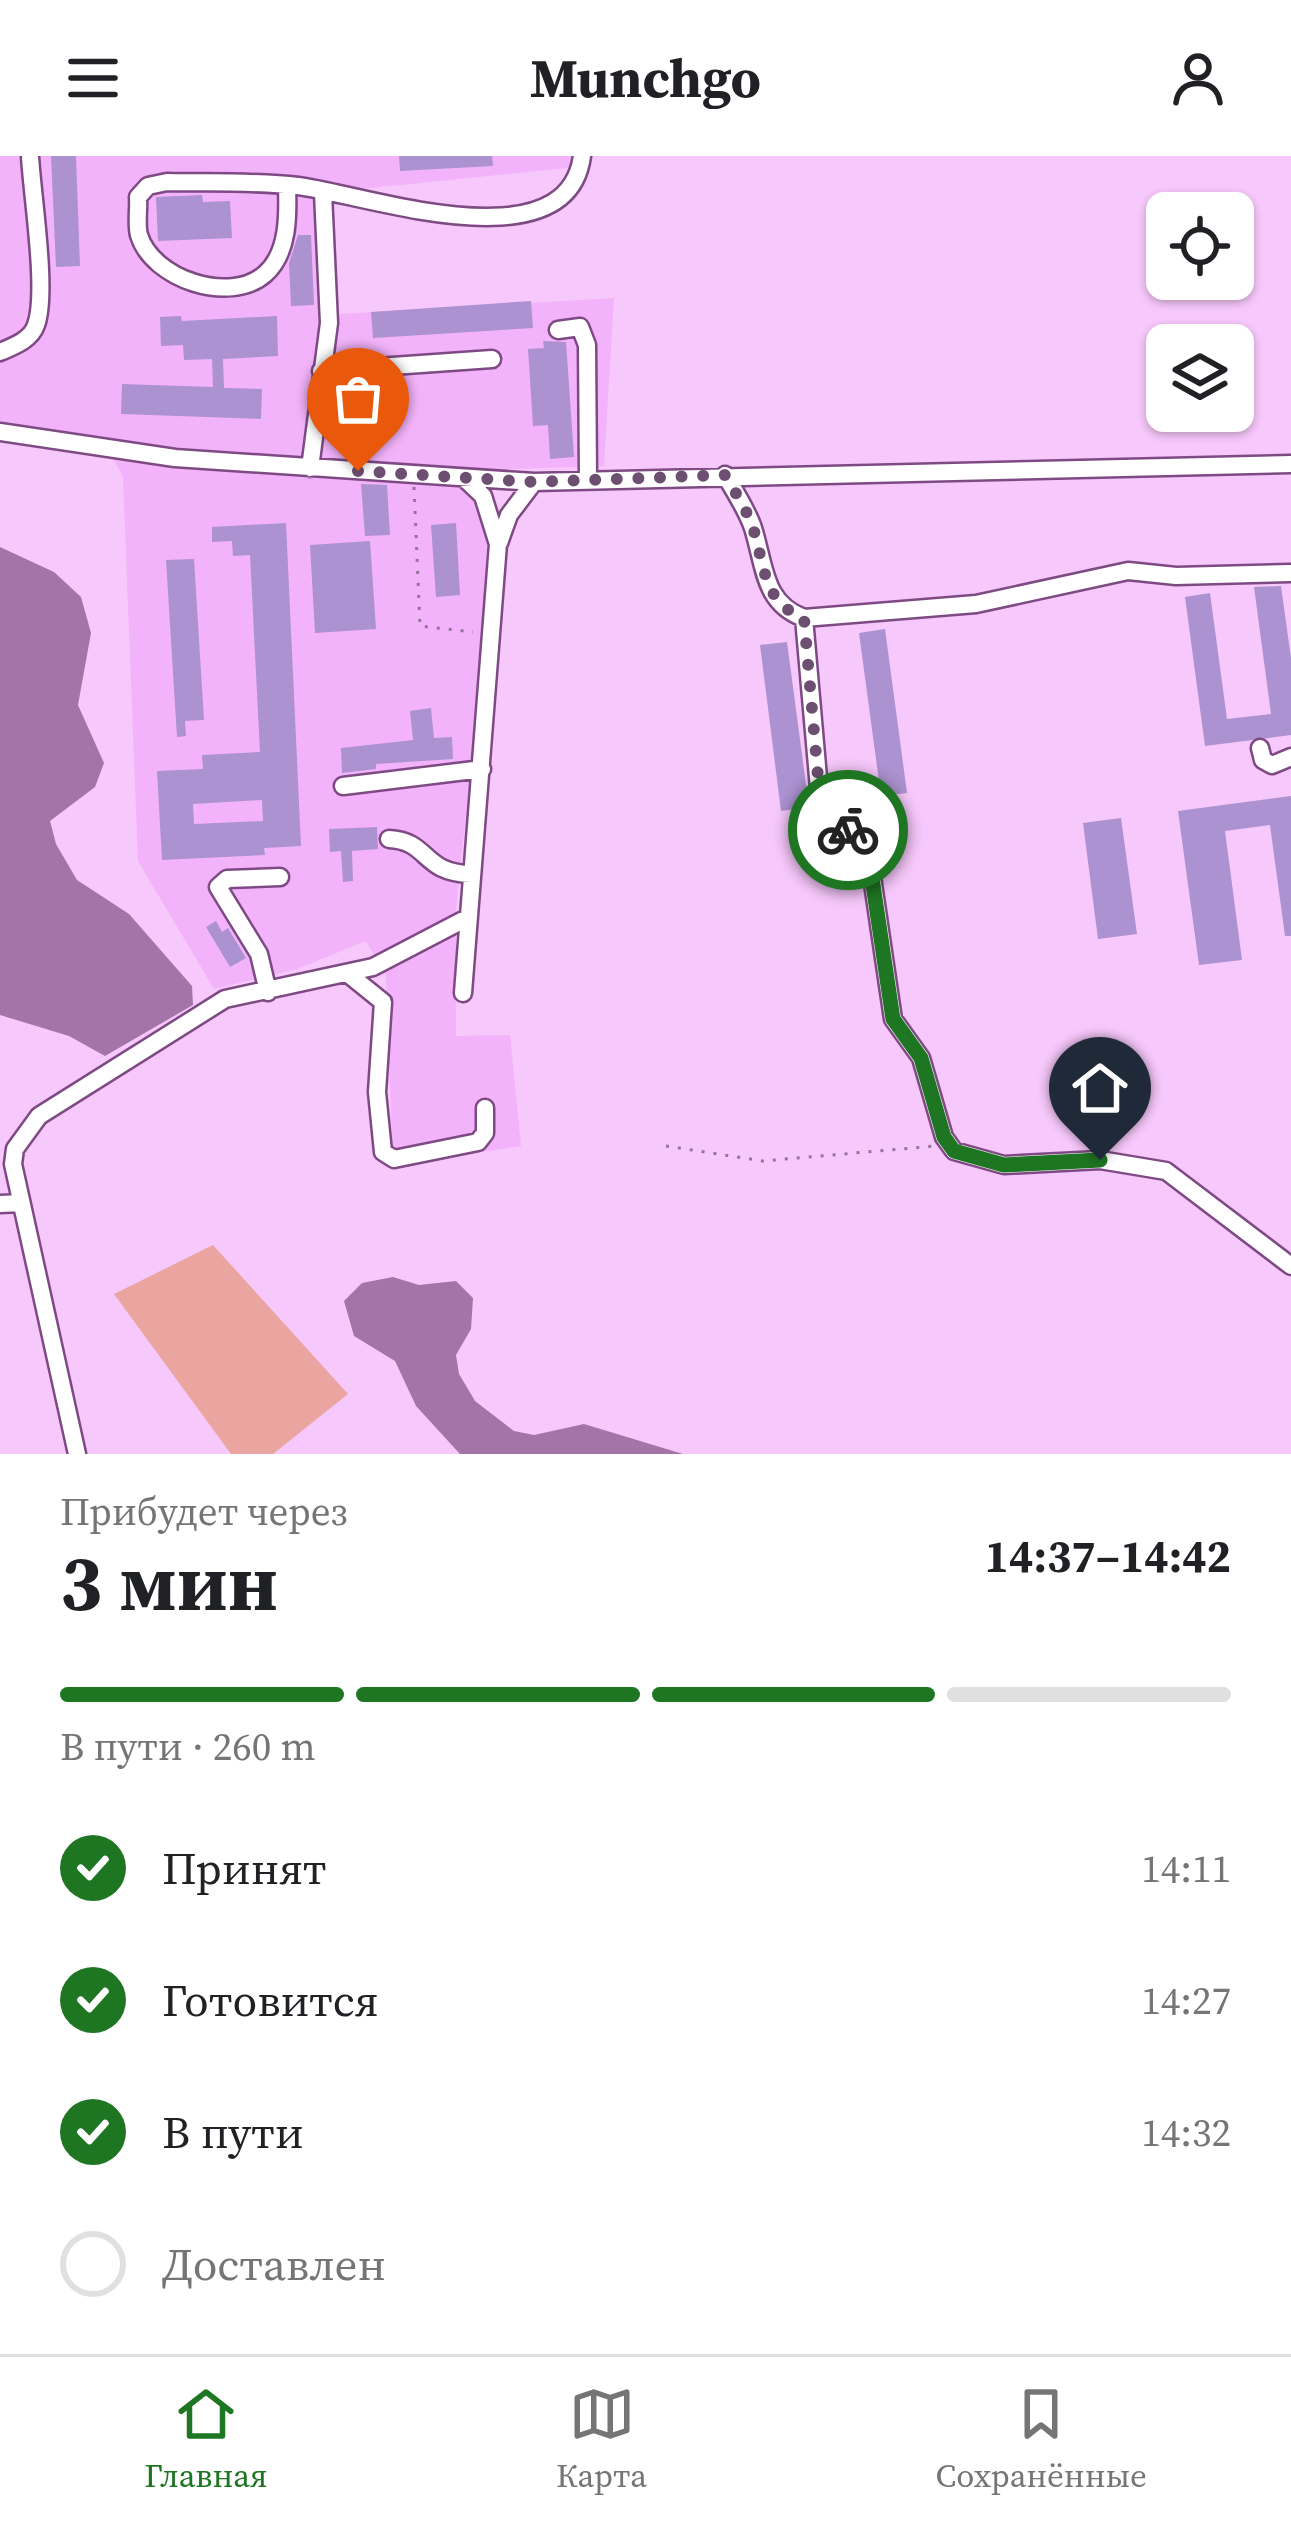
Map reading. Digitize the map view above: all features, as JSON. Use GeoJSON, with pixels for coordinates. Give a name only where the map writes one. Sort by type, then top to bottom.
{"type":"FeatureCollection","features":[{"type":"Feature","properties":{"kind":"street"},"geometry":{"type":"LineString","coordinates":[[0,352],[22,343],[36,327],[39,298],[29,156]]}},
{"type":"Feature","properties":{"kind":"street"},"geometry":{"type":"LineString","coordinates":[[287,186],[288,222],[275,261],[263,277],[233,286],[191,284],[167,269],[139,237],[138,197],[148,186],[167,182],[287,186],[378,205],[501,218],[533,212],[571,186],[583,156]]}},
{"type":"Feature","properties":{"kind":"street"},"geometry":{"type":"LineString","coordinates":[[310,468],[329,323],[323,193]]}},
{"type":"Feature","properties":{"kind":"street"},"geometry":{"type":"LineString","coordinates":[[558,330],[580,327],[587,345],[588,478]]}},
{"type":"Feature","properties":{"kind":"street"},"geometry":{"type":"LineString","coordinates":[[321,371],[492,359]]}},
{"type":"Feature","properties":{"kind":"street"},"geometry":{"type":"LineString","coordinates":[[0,432],[175,458],[534,482],[1291,464]]}},
{"type":"Feature","properties":{"kind":"street"},"geometry":{"type":"LineString","coordinates":[[725,475],[752,523],[769,591],[785,611],[804,618],[976,604],[1128,571],[1176,576],[1291,573]]}},
{"type":"Feature","properties":{"kind":"street"},"geometry":{"type":"LineString","coordinates":[[464,478],[483,496],[498,544]]}},
{"type":"Feature","properties":{"kind":"street"},"geometry":{"type":"LineString","coordinates":[[463,993],[498,544],[509,515],[534,482]]}},
{"type":"Feature","properties":{"kind":"street"},"geometry":{"type":"LineString","coordinates":[[804,618],[820,800],[861,849],[872,878],[893,1019],[921,1058],[944,1137],[954,1151],[1004,1165],[1118,1161],[1166,1171],[1291,1266]]}},
{"type":"Feature","properties":{"kind":"street"},"geometry":{"type":"LineString","coordinates":[[1260,748],[1263,760],[1272,765],[1291,757]]}},
{"type":"Feature","properties":{"kind":"street"},"geometry":{"type":"LineString","coordinates":[[344,786],[482,769]]}},
{"type":"Feature","properties":{"kind":"street"},"geometry":{"type":"LineString","coordinates":[[389,839],[407,840],[446,874],[471,874]]}},
{"type":"Feature","properties":{"kind":"street"},"geometry":{"type":"LineString","coordinates":[[268,992],[259,954],[218,887],[227,878],[280,877]]}},
{"type":"Feature","properties":{"kind":"street"},"geometry":{"type":"LineString","coordinates":[[77,1454],[21,1203],[15,1149],[39,1116],[225,999],[373,967],[467,918]]}},
{"type":"Feature","properties":{"kind":"street"},"geometry":{"type":"LineString","coordinates":[[347,973],[383,1002],[377,1092],[383,1151],[394,1159],[478,1142],[485,1133],[485,1108]]}},
{"type":"Feature","properties":{"kind":"street"},"geometry":{"type":"LineString","coordinates":[[0,1204],[21,1203]]}},
{"type":"Feature","properties":{"kind":"path"},"geometry":{"type":"LineString","coordinates":[[405,473],[415,493],[420,626],[493,632]]}},
{"type":"Feature","properties":{"kind":"path"},"geometry":{"type":"LineString","coordinates":[[666,1146],[763,1161],[916,1146],[954,1151]]}},
{"type":"Feature","properties":{"kind":"shaded area"},"geometry":{"type":"Polygon","coordinates":[[[0,156],[576,156],[576,167],[333,192],[339,314],[614,298],[604,466],[489,470],[484,644],[456,909],[456,1036],[510,1035],[521,1146],[393,1165],[386,976],[366,941],[297,969],[214,989],[138,861],[123,478],[104,438],[0,421],[0,156]]]}},
{"type":"Feature","properties":{"kind":"shaded area"},"geometry":{"type":"Polygon","coordinates":[[[0,547],[54,572],[81,597],[91,633],[78,705],[104,763],[95,787],[50,821],[56,844],[77,880],[129,914],[192,986],[193,1005],[105,1056],[69,1036],[0,1015],[0,547]]]}},
{"type":"Feature","properties":{"kind":"shaded area"},"geometry":{"type":"Polygon","coordinates":[[[213,1245],[348,1394],[273,1454],[231,1454],[114,1294],[213,1245]]]}},
{"type":"Feature","properties":{"kind":"shaded area"},"geometry":{"type":"Polygon","coordinates":[[[393,1277],[419,1285],[456,1281],[473,1298],[471,1329],[456,1355],[459,1374],[475,1401],[514,1431],[534,1435],[584,1424],[683,1454],[460,1454],[416,1406],[395,1361],[354,1336],[344,1301],[362,1283],[393,1277]]]}},
{"type":"Feature","properties":{"kind":"building"},"geometry":{"type":"Polygon","coordinates":[[[51,156],[76,156],[80,266],[56,267],[51,156]]]}},
{"type":"Feature","properties":{"kind":"building"},"geometry":{"type":"Polygon","coordinates":[[[399,156],[492,156],[493,166],[400,171],[399,156]]]}},
{"type":"Feature","properties":{"kind":"building"},"geometry":{"type":"Polygon","coordinates":[[[202,195],[203,202],[230,201],[232,238],[158,241],[156,197],[202,195]]]}},
{"type":"Feature","properties":{"kind":"building"},"geometry":{"type":"Polygon","coordinates":[[[298,235],[311,235],[314,305],[291,306],[289,263],[298,235]]]}},
{"type":"Feature","properties":{"kind":"building"},"geometry":{"type":"Polygon","coordinates":[[[531,301],[533,328],[373,338],[371,312],[531,301]]]}},
{"type":"Feature","properties":{"kind":"building"},"geometry":{"type":"Polygon","coordinates":[[[181,316],[182,321],[277,316],[278,356],[223,359],[224,388],[262,389],[261,419],[121,414],[122,384],[213,387],[212,359],[184,360],[183,345],[161,346],[160,317],[181,316]]]}},
{"type":"Feature","properties":{"kind":"building"},"geometry":{"type":"Polygon","coordinates":[[[543,341],[566,342],[574,457],[550,459],[548,425],[533,426],[528,349],[544,348],[543,341]]]}},
{"type":"Feature","properties":{"kind":"building"},"geometry":{"type":"Polygon","coordinates":[[[361,484],[387,485],[390,535],[365,536],[361,484]]]}},
{"type":"Feature","properties":{"kind":"building"},"geometry":{"type":"Polygon","coordinates":[[[286,523],[301,846],[264,848],[265,855],[162,860],[157,771],[203,769],[202,755],[260,752],[250,555],[233,556],[232,541],[212,542],[212,527],[286,523]],[[262,800],[193,804],[194,824],[263,821],[262,800]]]}},
{"type":"Feature","properties":{"kind":"building"},"geometry":{"type":"Polygon","coordinates":[[[456,523],[460,595],[436,597],[431,525],[456,523]]]}},
{"type":"Feature","properties":{"kind":"building"},"geometry":{"type":"Polygon","coordinates":[[[370,541],[376,629],[315,633],[310,545],[370,541]]]}},
{"type":"Feature","properties":{"kind":"building"},"geometry":{"type":"Polygon","coordinates":[[[194,559],[204,720],[185,721],[186,736],[177,737],[166,560],[194,559]]]}},
{"type":"Feature","properties":{"kind":"building"},"geometry":{"type":"Polygon","coordinates":[[[1281,586],[1291,658],[1291,735],[1205,746],[1185,597],[1210,593],[1227,719],[1271,714],[1254,587],[1281,586]]]}},
{"type":"Feature","properties":{"kind":"building"},"geometry":{"type":"Polygon","coordinates":[[[885,629],[907,793],[881,796],[859,633],[885,629]]]}},
{"type":"Feature","properties":{"kind":"building"},"geometry":{"type":"Polygon","coordinates":[[[787,642],[809,807],[781,811],[760,645],[787,642]]]}},
{"type":"Feature","properties":{"kind":"building"},"geometry":{"type":"Polygon","coordinates":[[[431,708],[434,738],[452,737],[453,759],[376,764],[376,769],[342,773],[341,748],[413,740],[410,711],[431,708]]]}},
{"type":"Feature","properties":{"kind":"building"},"geometry":{"type":"Polygon","coordinates":[[[1291,796],[1291,936],[1285,936],[1270,825],[1225,831],[1242,960],[1199,965],[1178,811],[1291,796]]]}},
{"type":"Feature","properties":{"kind":"building"},"geometry":{"type":"Polygon","coordinates":[[[1121,818],[1137,934],[1098,939],[1083,823],[1121,818]]]}},
{"type":"Feature","properties":{"kind":"building"},"geometry":{"type":"Polygon","coordinates":[[[377,827],[378,849],[352,851],[353,881],[343,882],[341,851],[330,852],[329,829],[377,827]]]}},
{"type":"Feature","properties":{"kind":"building"},"geometry":{"type":"Polygon","coordinates":[[[216,921],[222,932],[228,928],[246,958],[230,967],[206,927],[216,921]]]}},
{"type":"Feature","properties":{"kind":"way so far"},"geometry":{"type":"LineString","coordinates":[[358,471],[534,482],[725,475],[752,523],[769,591],[785,611],[804,618],[820,800],[830,817],[848,830]]}},
{"type":"Feature","properties":{"kind":"route"},"geometry":{"type":"LineString","coordinates":[[848,830],[872,878],[893,1019],[921,1058],[944,1137],[954,1151],[1004,1165],[1100,1160]]}}]}
